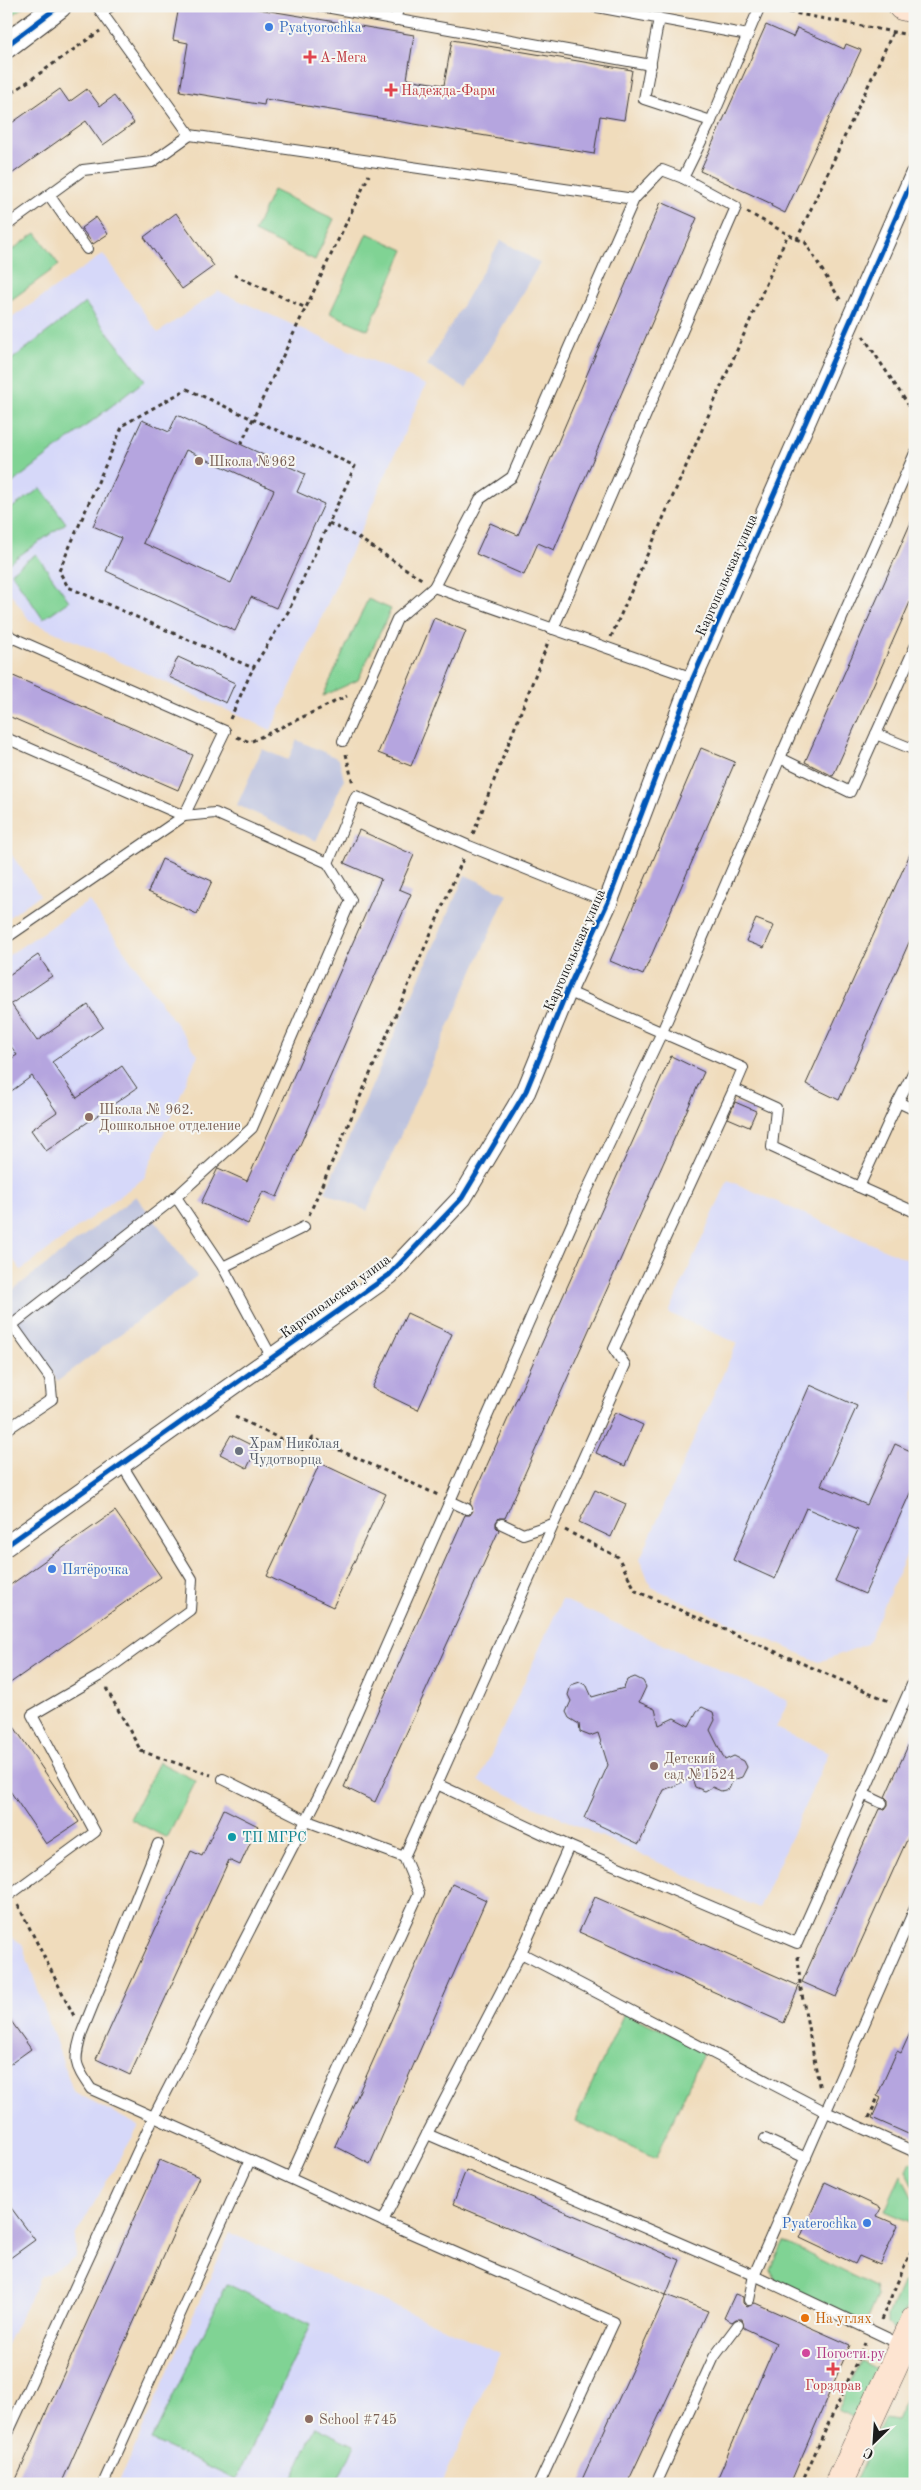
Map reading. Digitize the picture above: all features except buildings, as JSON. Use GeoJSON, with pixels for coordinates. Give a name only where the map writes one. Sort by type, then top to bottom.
{"type":"FeatureCollection","features":[{"type":"Feature","properties":{"kind":"main road"},"geometry":{"type":"LineString","coordinates":[[898,18],[915,9]]}},
{"type":"Feature","properties":{"kind":"main road"},"geometry":{"type":"LineString","coordinates":[[839,2484],[915,2320]]}},
{"type":"Feature","properties":{"kind":"street"},"geometry":{"type":"LineString","coordinates":[[6,46],[59,6]]}},
{"type":"Feature","properties":{"kind":"street","name":"Каргопольская улица"},"geometry":{"type":"LineString","coordinates":[[8,1542],[122,1465],[271,1356],[389,1274],[462,1198],[526,1091],[567,991],[608,902],[693,678],[915,174]]}},
{"type":"Feature","properties":{"kind":"lane"},"geometry":{"type":"LineString","coordinates":[[111,6],[99,9],[190,135]]}},
{"type":"Feature","properties":{"kind":"lane"},"geometry":{"type":"LineString","coordinates":[[320,6],[651,65]]}},
{"type":"Feature","properties":{"kind":"lane"},"geometry":{"type":"LineString","coordinates":[[395,20],[400,6]]}},
{"type":"Feature","properties":{"kind":"lane"},"geometry":{"type":"LineString","coordinates":[[592,6],[748,35]]}},
{"type":"Feature","properties":{"kind":"lane"},"geometry":{"type":"LineString","coordinates":[[683,178],[711,121],[760,6]]}},
{"type":"Feature","properties":{"kind":"lane"},"geometry":{"type":"LineString","coordinates":[[659,18],[644,99],[711,121]]}},
{"type":"Feature","properties":{"kind":"lane"},"geometry":{"type":"LineString","coordinates":[[6,226],[83,170],[152,162],[190,135],[376,160],[634,199]]}},
{"type":"Feature","properties":{"kind":"lane"},"geometry":{"type":"LineString","coordinates":[[343,741],[397,619],[434,587],[480,499],[512,477],[634,199],[662,170],[683,178],[736,207],[553,629]]}},
{"type":"Feature","properties":{"kind":"lane"},"geometry":{"type":"LineString","coordinates":[[49,195],[87,249]]}},
{"type":"Feature","properties":{"kind":"lane"},"geometry":{"type":"LineString","coordinates":[[6,2437],[154,2116],[328,1778],[582,1201],[662,1032],[780,758],[915,453]]}},
{"type":"Feature","properties":{"kind":"lane"},"geometry":{"type":"LineString","coordinates":[[434,587],[693,678]]}},
{"type":"Feature","properties":{"kind":"lane"},"geometry":{"type":"LineString","coordinates":[[8,638],[225,731],[184,816]]}},
{"type":"Feature","properties":{"kind":"lane"},"geometry":{"type":"LineString","coordinates":[[780,758],[850,792],[915,647]]}},
{"type":"Feature","properties":{"kind":"lane"},"geometry":{"type":"LineString","coordinates":[[876,734],[915,750]]}},
{"type":"Feature","properties":{"kind":"lane"},"geometry":{"type":"LineString","coordinates":[[6,738],[184,816]]}},
{"type":"Feature","properties":{"kind":"lane"},"geometry":{"type":"LineString","coordinates":[[328,863],[356,796],[469,846],[608,902]]}},
{"type":"Feature","properties":{"kind":"lane"},"geometry":{"type":"LineString","coordinates":[[6,938],[184,816],[215,813],[328,863],[351,900],[252,1128],[176,1197],[9,1323],[50,1378],[52,1399],[6,1430]]}},
{"type":"Feature","properties":{"kind":"lane"},"geometry":{"type":"LineString","coordinates":[[404,1857],[625,1365],[614,1350],[743,1068],[567,991]]}},
{"type":"Feature","properties":{"kind":"lane"},"geometry":{"type":"LineString","coordinates":[[859,1187],[915,1069]]}},
{"type":"Feature","properties":{"kind":"lane"},"geometry":{"type":"LineString","coordinates":[[734,1089],[776,1108],[772,1147],[915,1212]]}},
{"type":"Feature","properties":{"kind":"lane"},"geometry":{"type":"LineString","coordinates":[[898,1102],[915,1110]]}},
{"type":"Feature","properties":{"kind":"lane"},"geometry":{"type":"LineString","coordinates":[[176,1197],[223,1268],[271,1356]]}},
{"type":"Feature","properties":{"kind":"lane"},"geometry":{"type":"LineString","coordinates":[[223,1268],[304,1228]]}},
{"type":"Feature","properties":{"kind":"lane"},"geometry":{"type":"LineString","coordinates":[[9,1889],[96,1832],[32,1715],[99,1676],[190,1610],[192,1580],[122,1465]]}},
{"type":"Feature","properties":{"kind":"lane"},"geometry":{"type":"LineString","coordinates":[[450,1501],[468,1509]]}},
{"type":"Feature","properties":{"kind":"lane"},"geometry":{"type":"LineString","coordinates":[[502,1524],[523,1534],[553,1524]]}},
{"type":"Feature","properties":{"kind":"lane"},"geometry":{"type":"LineString","coordinates":[[437,1784],[569,1846],[797,1943],[915,1678]]}},
{"type":"Feature","properties":{"kind":"lane"},"geometry":{"type":"LineString","coordinates":[[223,1779],[307,1821],[404,1857],[419,1892],[290,2178]]}},
{"type":"Feature","properties":{"kind":"lane"},"geometry":{"type":"LineString","coordinates":[[863,1794],[882,1803]]}},
{"type":"Feature","properties":{"kind":"lane"},"geometry":{"type":"LineString","coordinates":[[158,1844],[82,2032],[76,2055],[77,2069],[91,2089],[383,2221],[614,2322],[539,2484]]}},
{"type":"Feature","properties":{"kind":"lane"},"geometry":{"type":"LineString","coordinates":[[383,2221],[521,1953],[569,1846]]}},
{"type":"Feature","properties":{"kind":"lane"},"geometry":{"type":"LineString","coordinates":[[749,2300],[754,2275],[915,1908]]}},
{"type":"Feature","properties":{"kind":"lane"},"geometry":{"type":"LineString","coordinates":[[521,1953],[824,2112],[915,2152]]}},
{"type":"Feature","properties":{"kind":"lane"},"geometry":{"type":"LineString","coordinates":[[427,2134],[754,2275],[903,2345]]}},
{"type":"Feature","properties":{"kind":"lane"},"geometry":{"type":"LineString","coordinates":[[765,2139],[806,2158]]}},
{"type":"Feature","properties":{"kind":"lane"},"geometry":{"type":"LineString","coordinates":[[103,2484],[250,2160]]}},
{"type":"Feature","properties":{"kind":"lane"},"geometry":{"type":"LineString","coordinates":[[656,2484],[714,2357],[738,2325]]}},
{"type":"Feature","properties":{"kind":"path"},"geometry":{"type":"LineString","coordinates":[[6,13],[16,6]]}},
{"type":"Feature","properties":{"kind":"path"},"geometry":{"type":"LineString","coordinates":[[748,35],[767,8],[898,18],[915,36]]}},
{"type":"Feature","properties":{"kind":"path"},"geometry":{"type":"LineString","coordinates":[[736,207],[798,239],[898,18]]}},
{"type":"Feature","properties":{"kind":"path"},"geometry":{"type":"LineString","coordinates":[[6,98],[110,24]]}},
{"type":"Feature","properties":{"kind":"path"},"geometry":{"type":"LineString","coordinates":[[242,444],[376,160]]}},
{"type":"Feature","properties":{"kind":"path"},"geometry":{"type":"LineString","coordinates":[[606,648],[788,234]]}},
{"type":"Feature","properties":{"kind":"path"},"geometry":{"type":"LineString","coordinates":[[234,275],[306,308]]}},
{"type":"Feature","properties":{"kind":"path"},"geometry":{"type":"LineString","coordinates":[[253,668],[68,587],[59,571],[123,425],[187,389],[355,466],[288,612],[253,668],[225,731],[250,742],[366,688]]}},
{"type":"Feature","properties":{"kind":"path"},"geometry":{"type":"LineString","coordinates":[[329,523],[357,537],[434,587]]}},
{"type":"Feature","properties":{"kind":"path"},"geometry":{"type":"LineString","coordinates":[[304,1228],[469,846],[553,629]]}},
{"type":"Feature","properties":{"kind":"path"},"geometry":{"type":"LineString","coordinates":[[343,741],[356,796]]}},
{"type":"Feature","properties":{"kind":"path"},"geometry":{"type":"LineString","coordinates":[[235,1417],[304,1450],[313,1438],[450,1501]]}},
{"type":"Feature","properties":{"kind":"path"},"geometry":{"type":"LineString","coordinates":[[553,1524],[618,1557],[636,1591],[902,1707]]}},
{"type":"Feature","properties":{"kind":"path"},"geometry":{"type":"LineString","coordinates":[[99,1676],[142,1750],[223,1779]]}},
{"type":"Feature","properties":{"kind":"path"},"geometry":{"type":"LineString","coordinates":[[9,1889],[82,2032]]}},
{"type":"Feature","properties":{"kind":"path"},"geometry":{"type":"LineString","coordinates":[[797,1943],[800,1984],[824,2112]]}},
{"type":"Feature","properties":{"kind":"path"},"geometry":{"type":"LineString","coordinates":[[874,2113],[872,2112],[878,2097]]}},
{"type":"Feature","properties":{"kind":"path"},"geometry":{"type":"LineString","coordinates":[[801,2484],[865,2344],[876,2332],[915,2242]]}},
{"type":"Feature","properties":{"kind":"shaded area"},"geometry":{"type":"Polygon","coordinates":[[[501,240],[540,263],[466,388],[427,365],[501,240]]]}},
{"type":"Feature","properties":{"kind":"shaded area","name":"Школа №962"},"geometry":{"type":"Polygon","coordinates":[[[103,254],[158,333],[218,291],[426,385],[271,730],[30,621],[6,587],[6,322],[103,254]]]}},
{"type":"Feature","properties":{"kind":"shaded area"},"geometry":{"type":"Polygon","coordinates":[[[297,740],[339,759],[344,780],[316,841],[237,805],[262,749],[288,760],[297,740]]]}},
{"type":"Feature","properties":{"kind":"shaded area"},"geometry":{"type":"Polygon","coordinates":[[[6,847],[40,895],[6,919],[6,847]]]}},
{"type":"Feature","properties":{"kind":"shaded area"},"geometry":{"type":"Polygon","coordinates":[[[465,875],[507,894],[367,1211],[325,1192],[465,875]]]}},
{"type":"Feature","properties":{"kind":"shaded area","name":"Школа № 962. Дошкольное отделение"},"geometry":{"type":"Polygon","coordinates":[[[89,901],[198,1055],[144,1178],[21,1270],[6,1250],[6,957],[89,901]]]}},
{"type":"Feature","properties":{"kind":"shaded area"},"geometry":{"type":"Polygon","coordinates":[[[728,1180],[915,1263],[915,1536],[867,1644],[819,1662],[651,1587],[640,1559],[737,1343],[669,1313],[728,1180]]]}},
{"type":"Feature","properties":{"kind":"shaded area"},"geometry":{"type":"Polygon","coordinates":[[[136,1196],[197,1276],[58,1381],[6,1313],[6,1295],[136,1196]]]}},
{"type":"Feature","properties":{"kind":"shaded area","name":"Детский сад №1524"},"geometry":{"type":"Polygon","coordinates":[[[562,1599],[788,1701],[776,1728],[829,1752],[759,1908],[479,1781],[562,1599]]]}},
{"type":"Feature","properties":{"kind":"shaded area"},"geometry":{"type":"Polygon","coordinates":[[[6,1933],[22,1944],[73,2091],[139,2126],[75,2236],[76,2258],[40,2278],[6,2346],[6,1933]]]}},
{"type":"Feature","properties":{"kind":"shaded area","name":"School #745"},"geometry":{"type":"Polygon","coordinates":[[[230,2233],[500,2353],[442,2484],[118,2484],[230,2233]]]}},
{"type":"Feature","properties":{"kind":"green space"},"geometry":{"type":"Polygon","coordinates":[[[6,6],[25,6],[6,20],[6,6]]]}},
{"type":"Feature","properties":{"kind":"green space"},"geometry":{"type":"Polygon","coordinates":[[[273,190],[334,219],[315,260],[254,232],[273,190]]]}},
{"type":"Feature","properties":{"kind":"green space"},"geometry":{"type":"Polygon","coordinates":[[[36,233],[59,265],[11,300],[6,293],[6,254],[36,233]]]}},
{"type":"Feature","properties":{"kind":"green space"},"geometry":{"type":"Polygon","coordinates":[[[367,233],[404,250],[368,330],[330,313],[367,233]]]}},
{"type":"Feature","properties":{"kind":"green space"},"geometry":{"type":"Polygon","coordinates":[[[85,303],[145,380],[6,488],[6,364],[85,303]]]}},
{"type":"Feature","properties":{"kind":"green space"},"geometry":{"type":"Polygon","coordinates":[[[41,488],[66,523],[6,565],[6,512],[41,488]]]}},
{"type":"Feature","properties":{"kind":"green space"},"geometry":{"type":"Polygon","coordinates":[[[36,554],[69,601],[43,619],[11,572],[36,554]]]}},
{"type":"Feature","properties":{"kind":"green space"},"geometry":{"type":"Polygon","coordinates":[[[368,599],[391,609],[358,680],[323,696],[368,599]]]}},
{"type":"Feature","properties":{"kind":"green space"},"geometry":{"type":"Polygon","coordinates":[[[159,1762],[196,1781],[167,1838],[130,1819],[159,1762]]]}},
{"type":"Feature","properties":{"kind":"green space"},"geometry":{"type":"Polygon","coordinates":[[[624,2013],[705,2049],[656,2158],[575,2121],[624,2013]]]}},
{"type":"Feature","properties":{"kind":"green space"},"geometry":{"type":"Polygon","coordinates":[[[910,2162],[915,2164],[915,2189],[906,2171],[910,2162]]]}},
{"type":"Feature","properties":{"kind":"green space"},"geometry":{"type":"Polygon","coordinates":[[[901,2175],[915,2203],[915,2224],[885,2211],[901,2175]]]}},
{"type":"Feature","properties":{"kind":"green space"},"geometry":{"type":"Polygon","coordinates":[[[784,2242],[875,2287],[877,2296],[866,2321],[863,2322],[774,2281],[771,2269],[784,2242]]]}},
{"type":"Feature","properties":{"kind":"green space"},"geometry":{"type":"Polygon","coordinates":[[[915,2279],[915,2291],[896,2331],[888,2324],[888,2315],[902,2284],[915,2279]]]}},
{"type":"Feature","properties":{"kind":"green space"},"geometry":{"type":"Polygon","coordinates":[[[227,2284],[311,2324],[236,2480],[152,2440],[227,2284]]]}},
{"type":"Feature","properties":{"kind":"green space"},"geometry":{"type":"Polygon","coordinates":[[[861,2361],[879,2370],[855,2418],[838,2410],[861,2361]]]}},
{"type":"Feature","properties":{"kind":"green space"},"geometry":{"type":"Polygon","coordinates":[[[915,2380],[915,2484],[854,2484],[884,2419],[896,2421],[915,2380]]]}},
{"type":"Feature","properties":{"kind":"green space"},"geometry":{"type":"Polygon","coordinates":[[[316,2427],[354,2445],[336,2484],[290,2484],[316,2427]]]}},
{"type":"Feature","properties":{"kind":"cycle path"},"geometry":{"type":"LineString","coordinates":[[6,46],[59,6]]}},
{"type":"Feature","properties":{"kind":"cycle path"},"geometry":{"type":"LineString","coordinates":[[6,1546],[389,1275],[462,1198],[526,1091],[567,991],[608,902],[693,678],[915,174]]}},
{"type":"Feature","properties":{"kind":"place","name":"Pyatyorochka"},"geometry":{"type":"Point","coordinates":[269,27]}},
{"type":"Feature","properties":{"kind":"place","name":"А-Мега"},"geometry":{"type":"Point","coordinates":[310,57]}},
{"type":"Feature","properties":{"kind":"place","name":"Надежда-Фарм"},"geometry":{"type":"Point","coordinates":[391,90]}},
{"type":"Feature","properties":{"kind":"place","name":"Школа №962"},"geometry":{"type":"Point","coordinates":[199,461]}},
{"type":"Feature","properties":{"kind":"place","name":"Школа № 962. Дошкольное отделение"},"geometry":{"type":"Point","coordinates":[89,1117]}},
{"type":"Feature","properties":{"kind":"place","name":"Храм Николая Чудотворца"},"geometry":{"type":"Point","coordinates":[239,1451]}},
{"type":"Feature","properties":{"kind":"place","name":"Пятёрочка"},"geometry":{"type":"Point","coordinates":[52,1569]}},
{"type":"Feature","properties":{"kind":"place","name":"Детский сад №1524"},"geometry":{"type":"Point","coordinates":[654,1766]}},
{"type":"Feature","properties":{"kind":"place","name":"ТП МГРС"},"geometry":{"type":"Point","coordinates":[232,1837]}},
{"type":"Feature","properties":{"kind":"place","name":"Pyaterochka"},"geometry":{"type":"Point","coordinates":[867,2223]}},
{"type":"Feature","properties":{"kind":"place","name":"На углях"},"geometry":{"type":"Point","coordinates":[805,2318]}},
{"type":"Feature","properties":{"kind":"place","name":"Погости.ру"},"geometry":{"type":"Point","coordinates":[806,2353]}},
{"type":"Feature","properties":{"kind":"place","name":"Горздрав"},"geometry":{"type":"Point","coordinates":[833,2369]}},
{"type":"Feature","properties":{"kind":"place","name":"School #745"},"geometry":{"type":"Point","coordinates":[309,2419]}}]}
